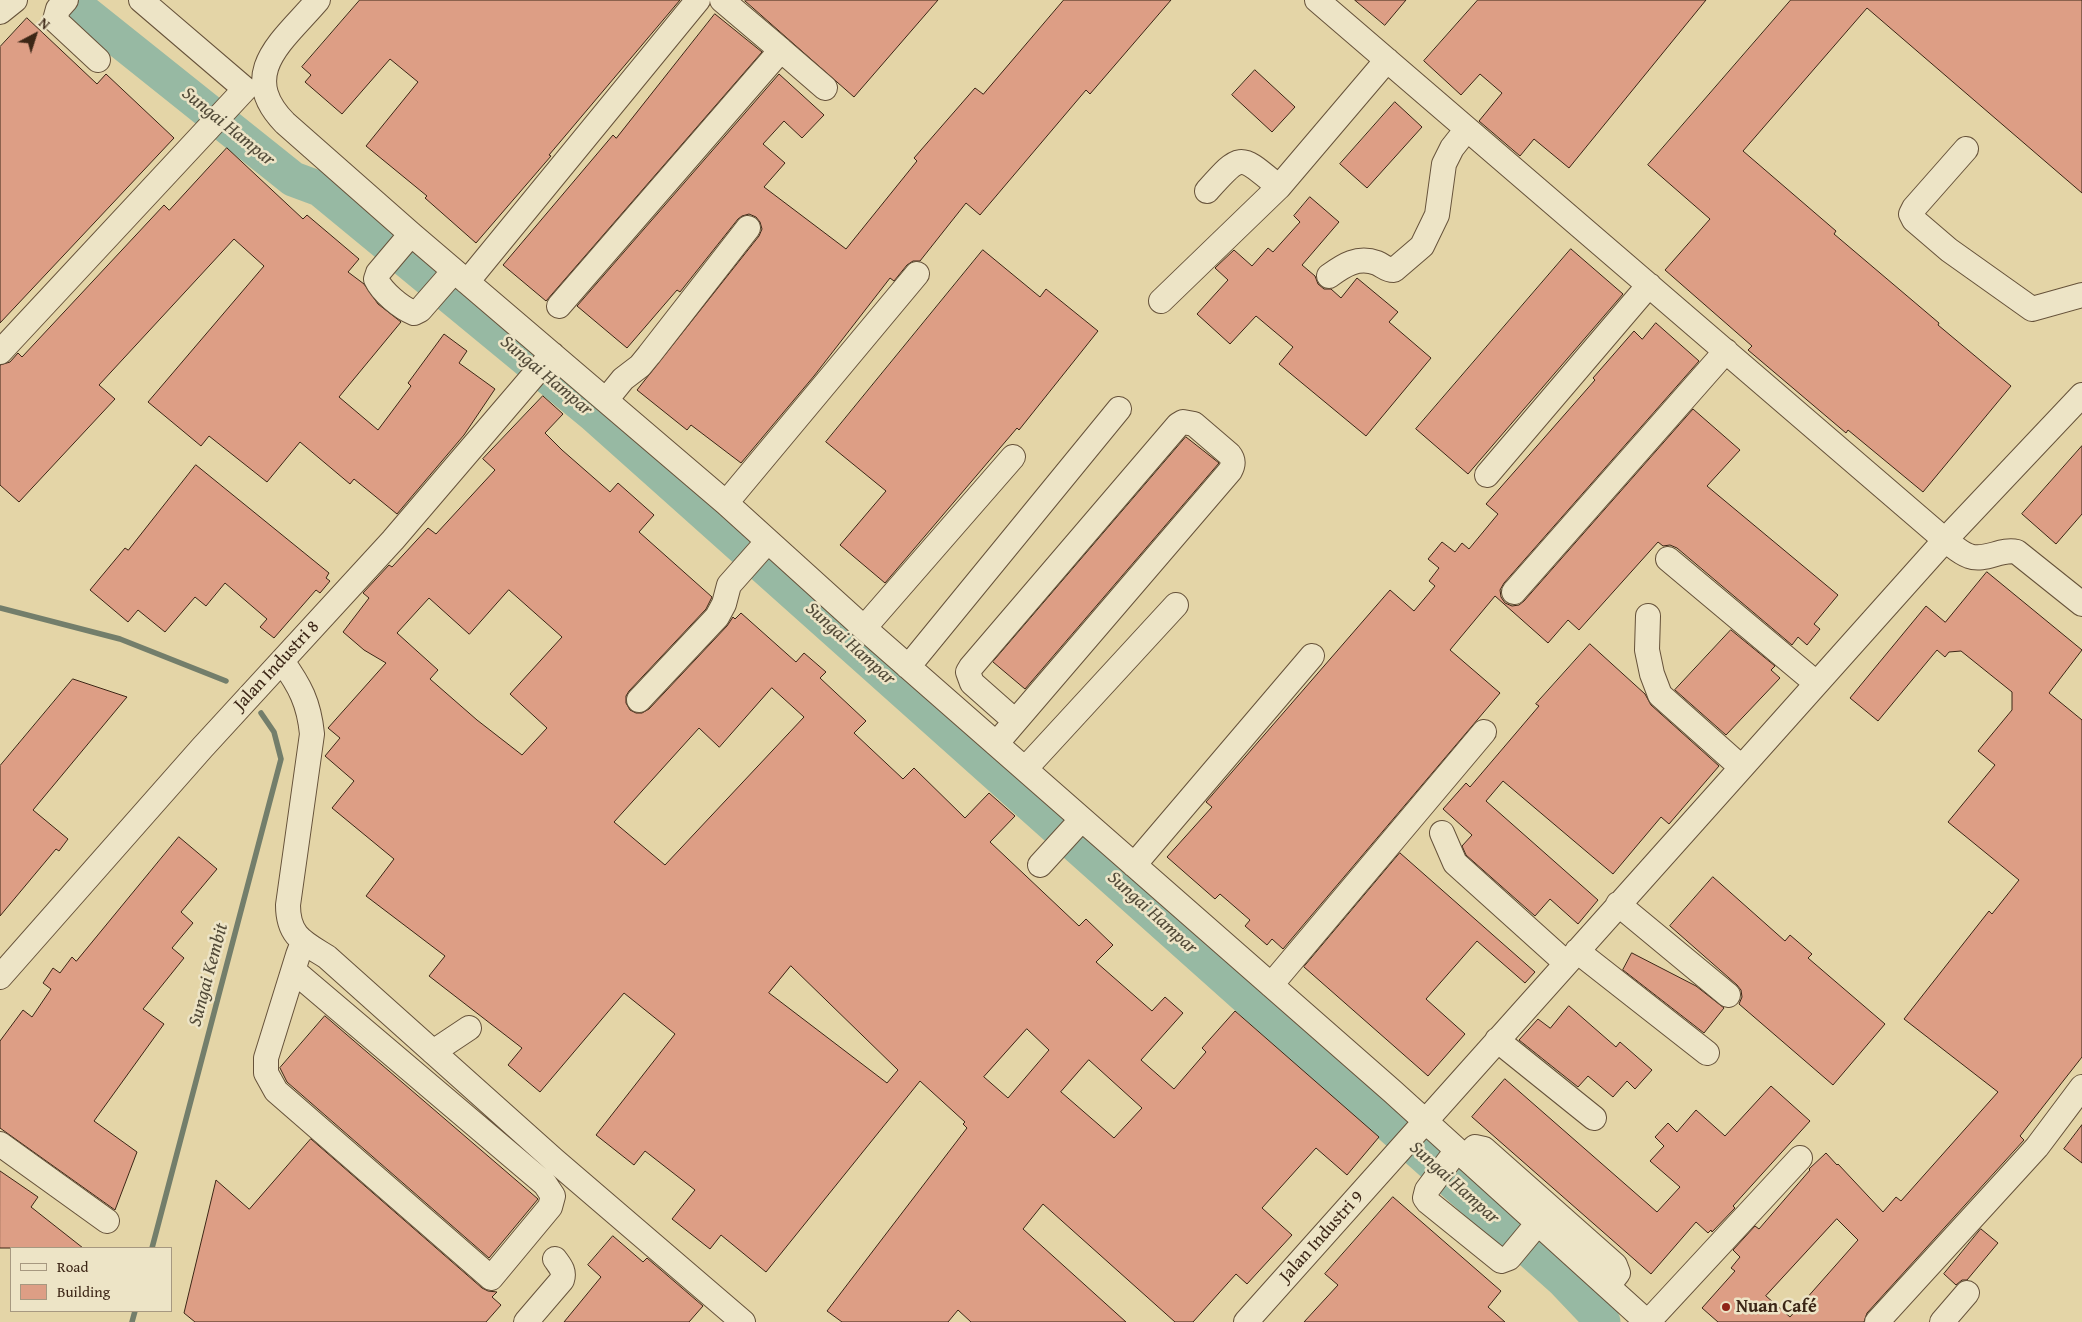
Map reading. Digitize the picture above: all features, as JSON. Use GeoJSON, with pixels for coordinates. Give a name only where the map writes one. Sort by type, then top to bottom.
{"type":"FeatureCollection","features":[{"type":"Feature","properties":{"kind":"street"},"geometry":{"type":"LineString","coordinates":[[0,12],[15,0]]}},
{"type":"Feature","properties":{"kind":"street"},"geometry":{"type":"LineString","coordinates":[[142,0],[254,87],[285,123],[407,239],[606,400],[726,503],[765,544],[1025,768],[1073,829],[1134,865],[1271,984],[1421,1126],[1535,1227],[1608,1286],[1648,1322],[1800,1158]]}},
{"type":"Feature","properties":{"kind":"street"},"geometry":{"type":"LineString","coordinates":[[0,352],[205,134],[225,110],[254,87],[264,75],[272,54],[318,0]]}},
{"type":"Feature","properties":{"kind":"street"},"geometry":{"type":"LineString","coordinates":[[407,239],[378,273],[376,279],[379,285],[408,311],[414,313],[420,310],[431,298],[456,278],[698,0]]}},
{"type":"Feature","properties":{"kind":"street"},"geometry":{"type":"LineString","coordinates":[[722,0],[825,88]]}},
{"type":"Feature","properties":{"kind":"street"},"geometry":{"type":"LineString","coordinates":[[1318,0],[1945,540],[1970,557],[1984,557],[2010,551],[2017,552],[2082,604]]}},
{"type":"Feature","properties":{"kind":"street"},"geometry":{"type":"LineString","coordinates":[[64,3],[55,14],[56,20],[98,60]]}},
{"type":"Feature","properties":{"kind":"street"},"geometry":{"type":"LineString","coordinates":[[559,306],[781,50]]}},
{"type":"Feature","properties":{"kind":"street"},"geometry":{"type":"LineString","coordinates":[[1161,300],[1280,187],[1387,60]]}},
{"type":"Feature","properties":{"kind":"street"},"geometry":{"type":"LineString","coordinates":[[1329,276],[1344,264],[1358,260],[1373,262],[1387,270],[1394,270],[1422,246],[1437,215],[1444,164],[1452,148],[1467,129]]}},
{"type":"Feature","properties":{"kind":"street"},"geometry":{"type":"LineString","coordinates":[[1966,149],[1914,208],[1911,214],[1914,220],[1949,250],[2032,309],[2082,295]]}},
{"type":"Feature","properties":{"kind":"street"},"geometry":{"type":"LineString","coordinates":[[1207,191],[1236,162],[1245,162],[1253,165],[1280,187]]}},
{"type":"Feature","properties":{"kind":"street"},"geometry":{"type":"LineString","coordinates":[[606,400],[623,379],[645,360],[748,228]]}},
{"type":"Feature","properties":{"kind":"street"},"geometry":{"type":"LineString","coordinates":[[726,503],[917,274]]}},
{"type":"Feature","properties":{"kind":"street"},"geometry":{"type":"LineString","coordinates":[[1487,475],[1649,285]]}},
{"type":"Feature","properties":{"kind":"street"},"geometry":{"type":"LineString","coordinates":[[1514,592],[1726,351]]}},
{"type":"Feature","properties":{"kind":"street","name":"Jalan Industri 8"},"geometry":{"type":"LineString","coordinates":[[0,977],[202,748],[393,540],[550,356]]}},
{"type":"Feature","properties":{"kind":"street","name":"Jalan Industri 9"},"geometry":{"type":"LineString","coordinates":[[1246,1322],[1816,683],[1945,540],[2082,394]]}},
{"type":"Feature","properties":{"kind":"street"},"geometry":{"type":"LineString","coordinates":[[908,667],[1119,409]]}},
{"type":"Feature","properties":{"kind":"street"},"geometry":{"type":"LineString","coordinates":[[996,744],[1230,471],[1233,465],[1233,459],[1230,454],[1194,424],[1183,422],[1178,425],[971,667],[968,672],[972,683],[1015,721]]}},
{"type":"Feature","properties":{"kind":"street"},"geometry":{"type":"LineString","coordinates":[[864,628],[1013,457]]}},
{"type":"Feature","properties":{"kind":"street"},"geometry":{"type":"LineString","coordinates":[[639,700],[716,617],[724,604],[729,585],[765,544]]}},
{"type":"Feature","properties":{"kind":"street"},"geometry":{"type":"LineString","coordinates":[[1668,559],[1816,683]]}},
{"type":"Feature","properties":{"kind":"street"},"geometry":{"type":"LineString","coordinates":[[1025,768],[1176,605]]}},
{"type":"Feature","properties":{"kind":"street"},"geometry":{"type":"LineString","coordinates":[[1648,616],[1647,650],[1652,674],[1660,696],[1741,767]]}},
{"type":"Feature","properties":{"kind":"street"},"geometry":{"type":"LineString","coordinates":[[1134,865],[1312,656]]}},
{"type":"Feature","properties":{"kind":"street"},"geometry":{"type":"LineString","coordinates":[[282,661],[304,695],[310,714],[312,734],[288,905],[290,926],[296,935],[303,942],[327,957],[603,1202],[744,1322]]}},
{"type":"Feature","properties":{"kind":"street"},"geometry":{"type":"LineString","coordinates":[[1271,984],[1484,732]]}},
{"type":"Feature","properties":{"kind":"street"},"geometry":{"type":"LineString","coordinates":[[1040,865],[1073,829]]}},
{"type":"Feature","properties":{"kind":"street"},"geometry":{"type":"LineString","coordinates":[[1442,833],[1455,863],[1571,957],[1707,1053]]}},
{"type":"Feature","properties":{"kind":"street"},"geometry":{"type":"LineString","coordinates":[[1618,904],[1728,995]]}},
{"type":"Feature","properties":{"kind":"street"},"geometry":{"type":"LineString","coordinates":[[294,971],[545,1184],[553,1196],[550,1207],[491,1278],[276,1091],[266,1073],[266,1058],[303,942]]}},
{"type":"Feature","properties":{"kind":"street"},"geometry":{"type":"LineString","coordinates":[[433,1052],[469,1028]]}},
{"type":"Feature","properties":{"kind":"street"},"geometry":{"type":"LineString","coordinates":[[1497,1040],[1594,1118]]}},
{"type":"Feature","properties":{"kind":"street"},"geometry":{"type":"LineString","coordinates":[[1877,1322],[2037,1147],[2082,1087]]}},
{"type":"Feature","properties":{"kind":"street"},"geometry":{"type":"LineString","coordinates":[[0,1144],[107,1222]]}},
{"type":"Feature","properties":{"kind":"street"},"geometry":{"type":"LineString","coordinates":[[1535,1227],[1516,1251],[1509,1258],[1501,1261],[1428,1202],[1425,1194],[1432,1182],[1457,1157],[1475,1148],[1484,1149],[1615,1265],[1618,1273],[1608,1286]]}},
{"type":"Feature","properties":{"kind":"street"},"geometry":{"type":"LineString","coordinates":[[526,1322],[562,1280],[564,1275],[556,1259]]}},
{"type":"Feature","properties":{"kind":"street"},"geometry":{"type":"LineString","coordinates":[[1942,1322],[1967,1293]]}},
{"type":"Feature","properties":{"kind":"building"},"geometry":{"type":"Polygon","coordinates":[[[360,0],[680,0],[549,155],[551,156],[476,243],[425,198],[427,196],[366,146],[418,82],[390,59],[342,114],[305,82],[311,75],[302,67],[360,0]]]}},
{"type":"Feature","properties":{"kind":"building"},"geometry":{"type":"Polygon","coordinates":[[[746,0],[938,0],[854,97],[746,0]]]}},
{"type":"Feature","properties":{"kind":"building"},"geometry":{"type":"Polygon","coordinates":[[[1064,0],[1171,0],[1090,94],[1086,90],[980,215],[966,203],[920,261],[913,261],[907,265],[894,281],[890,278],[814,376],[741,463],[691,425],[687,430],[637,390],[759,236],[762,229],[760,222],[756,217],[749,214],[738,219],[680,292],[677,290],[627,348],[577,306],[779,74],[824,115],[802,138],[784,121],[763,144],[785,163],[764,187],[846,249],[917,161],[914,158],[975,88],[983,94],[1064,0]]]}},
{"type":"Feature","properties":{"kind":"building"},"geometry":{"type":"Polygon","coordinates":[[[1355,0],[1406,0],[1385,25],[1355,0]]]}},
{"type":"Feature","properties":{"kind":"building"},"geometry":{"type":"Polygon","coordinates":[[[1478,0],[1706,0],[1569,168],[1534,139],[1520,156],[1479,121],[1502,93],[1480,74],[1461,95],[1424,61],[1478,0]]]}},
{"type":"Feature","properties":{"kind":"building"},"geometry":{"type":"Polygon","coordinates":[[[1791,0],[2082,0],[2082,193],[1867,8],[1743,151],[1836,231],[1834,234],[2011,386],[1923,492],[1848,430],[1846,433],[1748,350],[1752,346],[1665,270],[1710,219],[1648,165],[1791,0]]]}},
{"type":"Feature","properties":{"kind":"building"},"geometry":{"type":"Polygon","coordinates":[[[715,14],[762,52],[546,301],[503,265],[613,135],[616,138],[715,14]]]}},
{"type":"Feature","properties":{"kind":"building"},"geometry":{"type":"Polygon","coordinates":[[[27,18],[97,84],[106,74],[174,138],[0,323],[0,47],[27,18]]]}},
{"type":"Feature","properties":{"kind":"building"},"geometry":{"type":"Polygon","coordinates":[[[1255,70],[1295,107],[1272,132],[1232,95],[1255,70]]]}},
{"type":"Feature","properties":{"kind":"building"},"geometry":{"type":"Polygon","coordinates":[[[1395,102],[1422,127],[1367,188],[1340,164],[1395,102]]]}},
{"type":"Feature","properties":{"kind":"building"},"geometry":{"type":"Polygon","coordinates":[[[227,148],[303,219],[307,215],[359,259],[348,272],[364,284],[378,304],[401,322],[339,397],[378,430],[411,386],[408,383],[444,334],[467,351],[459,363],[495,389],[464,435],[397,514],[354,479],[350,484],[300,442],[267,482],[209,436],[201,446],[148,402],[264,266],[234,239],[99,385],[115,399],[19,502],[0,485],[0,365],[10,362],[18,353],[22,357],[164,205],[169,210],[227,148]]]}},
{"type":"Feature","properties":{"kind":"building"},"geometry":{"type":"Polygon","coordinates":[[[1310,197],[1339,222],[1302,265],[1315,276],[1318,284],[1324,289],[1331,289],[1341,298],[1357,278],[1398,312],[1389,322],[1431,358],[1366,436],[1279,364],[1293,347],[1256,316],[1230,344],[1197,314],[1228,280],[1215,268],[1234,250],[1252,266],[1268,248],[1273,252],[1300,222],[1294,216],[1310,197]]]}},
{"type":"Feature","properties":{"kind":"building"},"geometry":{"type":"Polygon","coordinates":[[[1571,249],[1623,294],[1468,474],[1416,429],[1571,249]]]}},
{"type":"Feature","properties":{"kind":"building"},"geometry":{"type":"Polygon","coordinates":[[[983,250],[1040,297],[1046,289],[1098,331],[1019,430],[1017,428],[885,583],[840,545],[886,491],[826,442],[983,250]]]}},
{"type":"Feature","properties":{"kind":"building"},"geometry":{"type":"Polygon","coordinates":[[[1656,323],[1699,361],[1504,583],[1500,590],[1501,597],[1505,603],[1512,606],[1519,605],[1524,601],[1693,409],[1740,450],[1707,486],[1838,595],[1814,624],[1820,629],[1807,645],[1798,637],[1792,645],[1677,548],[1670,545],[1663,546],[1658,542],[1579,630],[1568,620],[1548,643],[1495,596],[1450,650],[1500,693],[1283,949],[1272,939],[1267,945],[1245,926],[1250,920],[1220,894],[1215,899],[1167,857],[1212,807],[1206,802],[1390,590],[1414,611],[1435,586],[1429,581],[1439,568],[1428,559],[1442,542],[1455,552],[1462,543],[1469,549],[1498,514],[1486,504],[1595,380],[1593,378],[1634,331],[1642,339],[1656,323]]]}},
{"type":"Feature","properties":{"kind":"building"},"geometry":{"type":"Polygon","coordinates":[[[543,396],[563,414],[545,433],[610,492],[618,483],[654,515],[639,532],[712,597],[706,609],[629,691],[626,696],[626,703],[630,710],[642,713],[649,709],[727,626],[733,617],[735,619],[741,613],[796,662],[804,653],[826,672],[820,678],[866,721],[854,733],[903,779],[914,768],[965,818],[989,793],[1015,816],[990,842],[1079,926],[1086,919],[1113,945],[1096,962],[1152,1011],[1165,997],[1183,1013],[1141,1060],[1174,1089],[1206,1052],[1202,1048],[1235,1011],[1379,1137],[1347,1175],[1316,1148],[1262,1208],[1292,1235],[1247,1284],[1236,1274],[1193,1322],[1175,1322],[1043,1204],[1023,1229],[1126,1322],[971,1322],[958,1310],[948,1322],[842,1322],[827,1311],[967,1128],[963,1124],[965,1122],[920,1081],[766,1272],[721,1235],[710,1249],[672,1219],[695,1190],[645,1151],[634,1165],[596,1135],[675,1034],[624,993],[540,1092],[508,1065],[522,1048],[429,976],[445,956],[366,896],[394,859],[332,808],[354,781],[325,756],[340,738],[328,728],[386,663],[364,650],[343,632],[369,598],[363,593],[389,565],[392,567],[428,528],[436,534],[495,470],[483,459],[543,396]],[[509,590],[469,634],[429,598],[397,633],[438,670],[430,679],[477,720],[522,755],[547,728],[510,694],[562,637],[509,590]],[[772,688],[719,747],[699,728],[614,822],[665,865],[804,717],[772,688]],[[791,966],[769,993],[887,1083],[898,1070],[791,966]],[[1027,1029],[984,1077],[1008,1098],[1049,1050],[1027,1029]],[[1089,1060],[1061,1092],[1114,1138],[1142,1108],[1089,1060]]]}},
{"type":"Feature","properties":{"kind":"building"},"geometry":{"type":"Polygon","coordinates":[[[1186,437],[1219,463],[1025,689],[993,662],[1186,437]]]}},
{"type":"Feature","properties":{"kind":"building"},"geometry":{"type":"Polygon","coordinates":[[[2082,446],[2082,514],[2056,544],[2022,514],[2082,446]]]}},
{"type":"Feature","properties":{"kind":"building"},"geometry":{"type":"Polygon","coordinates":[[[196,465],[329,573],[326,578],[330,581],[320,593],[316,590],[274,638],[260,627],[267,619],[225,583],[206,606],[195,597],[165,632],[138,610],[128,622],[90,590],[125,548],[128,550],[196,465]]]}},
{"type":"Feature","properties":{"kind":"building"},"geometry":{"type":"Polygon","coordinates":[[[1987,572],[2082,650],[2049,693],[2082,720],[2082,1057],[2020,1136],[2024,1140],[1867,1313],[1864,1322],[1718,1322],[1702,1308],[1735,1271],[1731,1268],[1740,1257],[1733,1250],[1755,1226],[1759,1229],[1809,1169],[1826,1153],[1883,1212],[1896,1197],[1901,1201],[1998,1092],[1904,1019],[1989,911],[1992,914],[2019,880],[1948,822],[1995,765],[1978,751],[2012,710],[2012,692],[1961,651],[1949,652],[1945,657],[1937,650],[1878,721],[1850,698],[1926,606],[1945,622],[1987,572]],[[1837,1219],[1766,1296],[1790,1317],[1858,1240],[1837,1219]]]}},
{"type":"Feature","properties":{"kind":"building"},"geometry":{"type":"Polygon","coordinates":[[[1731,630],[1775,666],[1771,670],[1780,678],[1726,735],[1675,690],[1731,630]]]}},
{"type":"Feature","properties":{"kind":"building"},"geometry":{"type":"Polygon","coordinates":[[[1590,644],[1645,694],[1651,705],[1719,766],[1669,824],[1661,817],[1613,874],[1503,781],[1486,801],[1598,900],[1578,924],[1550,899],[1535,916],[1466,855],[1462,846],[1472,835],[1443,809],[1466,783],[1470,787],[1539,706],[1536,704],[1590,644]]]}},
{"type":"Feature","properties":{"kind":"building"},"geometry":{"type":"Polygon","coordinates":[[[73,679],[127,697],[33,810],[68,839],[59,851],[56,849],[0,916],[0,766],[73,679]]]}},
{"type":"Feature","properties":{"kind":"building"},"geometry":{"type":"Polygon","coordinates":[[[179,837],[217,869],[181,912],[193,923],[172,948],[184,958],[143,1009],[164,1024],[94,1121],[137,1152],[115,1210],[0,1128],[0,1041],[23,1010],[32,1017],[51,989],[43,983],[53,968],[60,973],[72,957],[76,961],[179,837]]]}},
{"type":"Feature","properties":{"kind":"building"},"geometry":{"type":"Polygon","coordinates":[[[1400,853],[1535,972],[1525,983],[1477,941],[1426,999],[1465,1034],[1428,1076],[1304,967],[1400,853]]]}},
{"type":"Feature","properties":{"kind":"building"},"geometry":{"type":"Polygon","coordinates":[[[1713,877],[1785,941],[1790,935],[1812,954],[1808,958],[1885,1024],[1833,1085],[1739,1004],[1742,997],[1741,990],[1737,985],[1670,926],[1713,877]]]}},
{"type":"Feature","properties":{"kind":"building"},"geometry":{"type":"Polygon","coordinates":[[[1632,953],[1696,986],[1724,1008],[1704,1033],[1623,970],[1632,953]]]}},
{"type":"Feature","properties":{"kind":"building"},"geometry":{"type":"Polygon","coordinates":[[[1569,1006],[1616,1047],[1620,1042],[1652,1070],[1635,1089],[1627,1081],[1613,1097],[1588,1076],[1578,1087],[1519,1040],[1538,1019],[1550,1028],[1569,1006]]]}},
{"type":"Feature","properties":{"kind":"building"},"geometry":{"type":"Polygon","coordinates":[[[325,1016],[538,1199],[489,1258],[287,1082],[280,1068],[325,1016]]]}},
{"type":"Feature","properties":{"kind":"building"},"geometry":{"type":"Polygon","coordinates":[[[1505,1079],[1657,1212],[1680,1187],[1650,1161],[1664,1146],[1655,1137],[1668,1123],[1677,1132],[1696,1110],[1725,1136],[1771,1086],[1810,1121],[1712,1232],[1711,1230],[1708,1233],[1696,1222],[1651,1274],[1472,1117],[1505,1079]]]}},
{"type":"Feature","properties":{"kind":"building"},"geometry":{"type":"Polygon","coordinates":[[[2082,1125],[2082,1163],[2064,1149],[2082,1125]]]}},
{"type":"Feature","properties":{"kind":"building"},"geometry":{"type":"Polygon","coordinates":[[[311,1139],[482,1288],[497,1292],[492,1297],[501,1305],[486,1322],[195,1322],[184,1313],[216,1180],[249,1209],[311,1139]]]}},
{"type":"Feature","properties":{"kind":"building"},"geometry":{"type":"Polygon","coordinates":[[[0,1171],[38,1197],[31,1207],[82,1247],[10,1247],[0,1248],[0,1171]]]}},
{"type":"Feature","properties":{"kind":"building"},"geometry":{"type":"Polygon","coordinates":[[[1393,1197],[1501,1291],[1488,1307],[1505,1322],[1304,1322],[1338,1285],[1325,1274],[1393,1197]]]}},
{"type":"Feature","properties":{"kind":"building"},"geometry":{"type":"Polygon","coordinates":[[[1981,1229],[1998,1243],[1967,1280],[1962,1280],[1956,1285],[1944,1274],[1981,1229]]]}},
{"type":"Feature","properties":{"kind":"building"},"geometry":{"type":"Polygon","coordinates":[[[613,1236],[643,1262],[647,1258],[703,1306],[689,1322],[564,1322],[601,1277],[588,1265],[613,1236]]]}},
{"type":"Feature","properties":{"kind":"waterway","name":"Sungai Hampar"},"geometry":{"type":"LineString","coordinates":[[69,0],[293,179],[320,189],[593,414],[1563,1280],[1603,1322]]}},
{"type":"Feature","properties":{"kind":"waterway","name":"Sungai Kembit"},"geometry":{"type":"LineString","coordinates":[[0,608],[120,639],[226,681]]}},
{"type":"Feature","properties":{"kind":"waterway","name":"Sungai Kembit"},"geometry":{"type":"LineString","coordinates":[[152,1247],[281,759],[274,732],[261,713]]}},
{"type":"Feature","properties":{"kind":"waterway","name":"Sungai Kembit"},"geometry":{"type":"LineString","coordinates":[[132,1322],[135,1312]]}},
{"type":"Feature","properties":{"kind":"place","name":"Nuan Café"},"geometry":{"type":"Point","coordinates":[1726,1307]}}]}
